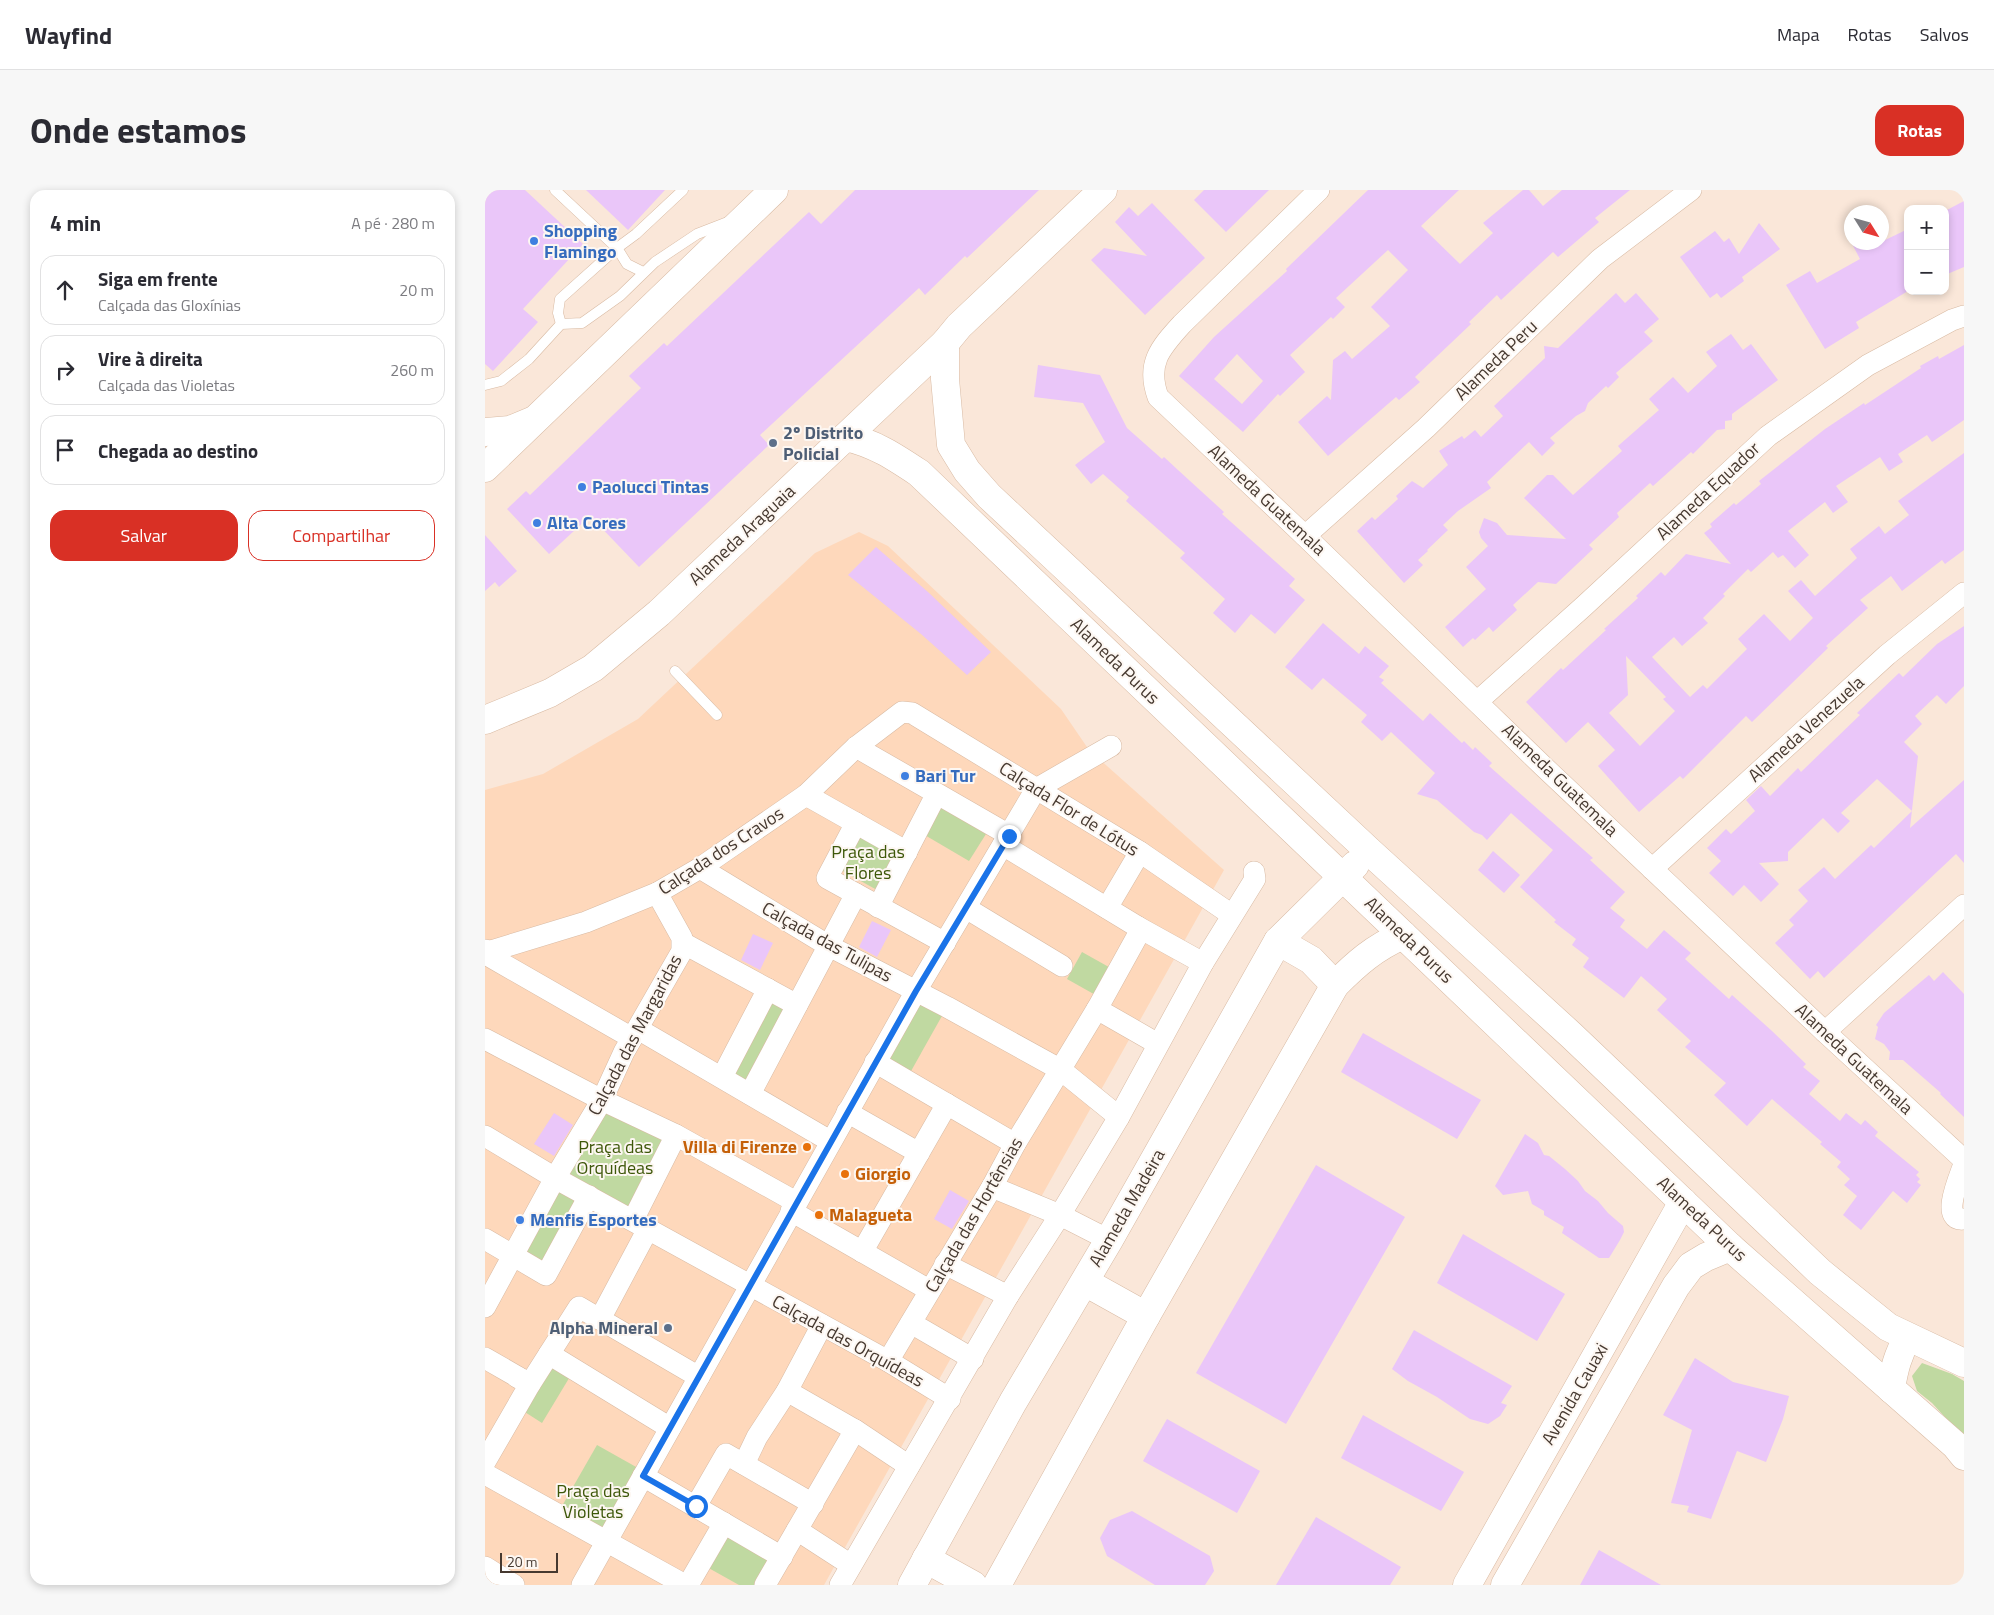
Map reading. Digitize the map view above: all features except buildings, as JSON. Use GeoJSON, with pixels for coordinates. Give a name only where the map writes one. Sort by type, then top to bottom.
{"type":"FeatureCollection","features":[{"type":"Feature","properties":{"kind":"main road","name":"Alameda Araguaia"},"geometry":{"type":"LineString","coordinates":[[485,720],[550,693],[593,668],[659,613],[945,343],[959,326],[1103,190]]}},
{"type":"Feature","properties":{"kind":"main road"},"geometry":{"type":"LineString","coordinates":[[485,468],[760,200]]}},
{"type":"Feature","properties":{"kind":"main road","name":"Alameda Purus"},"geometry":{"type":"LineString","coordinates":[[945,343],[945,379],[951,445],[967,471],[989,496],[1369,851],[1571,1035],[1820,1272],[1888,1327],[1908,1337],[1958,1356]]}},
{"type":"Feature","properties":{"kind":"main road"},"geometry":{"type":"LineString","coordinates":[[485,432],[510,430],[538,418]]}},
{"type":"Feature","properties":{"kind":"main road","name":"Alameda Purus"},"geometry":{"type":"LineString","coordinates":[[846,437],[860,440],[888,452],[919,473],[1730,1247],[1955,1445],[1964,1456]]}},
{"type":"Feature","properties":{"kind":"main road"},"geometry":{"type":"LineString","coordinates":[[919,473],[951,445]]}},
{"type":"Feature","properties":{"kind":"main road","name":"Alameda Madeira"},"geometry":{"type":"LineString","coordinates":[[911,1585],[1013,1402],[1085,1282],[1278,941],[1369,851]]}},
{"type":"Feature","properties":{"kind":"main road"},"geometry":{"type":"LineString","coordinates":[[997,1585],[1145,1316],[1335,985],[1362,958],[1381,945],[1403,935]]}},
{"type":"Feature","properties":{"kind":"main road"},"geometry":{"type":"LineString","coordinates":[[1278,941],[1307,956],[1335,985]]}},
{"type":"Feature","properties":{"kind":"main road","name":"Avenida Cauaxi"},"geometry":{"type":"LineString","coordinates":[[1467,1585],[1683,1202]]}},
{"type":"Feature","properties":{"kind":"main road","name":"Avenida Cauaxi"},"geometry":{"type":"LineString","coordinates":[[1505,1585],[1668,1301],[1691,1266],[1706,1257],[1730,1247]]}},
{"type":"Feature","properties":{"kind":"main road"},"geometry":{"type":"LineString","coordinates":[[1085,1282],[1145,1316]]}},
{"type":"Feature","properties":{"kind":"main road"},"geometry":{"type":"LineString","coordinates":[[1639,1282],[1657,1286],[1668,1301]]}},
{"type":"Feature","properties":{"kind":"main road"},"geometry":{"type":"LineString","coordinates":[[1891,1388],[1897,1358],[1908,1337]]}},
{"type":"Feature","properties":{"kind":"main road"},"geometry":{"type":"LineString","coordinates":[[1513,1502],[1531,1504],[1547,1510]]}},
{"type":"Feature","properties":{"kind":"main road"},"geometry":{"type":"LineString","coordinates":[[1513,1502],[1520,1516],[1530,1527],[1534,1535]]}},
{"type":"Feature","properties":{"kind":"main road"},"geometry":{"type":"LineString","coordinates":[[926,1559],[973,1585]]}},
{"type":"Feature","properties":{"kind":"street","name":"Alameda Guatemala"},"geometry":{"type":"LineString","coordinates":[[1319,190],[1182,324],[1161,347],[1154,365],[1153,383],[1158,397],[1478,701],[1543,766],[1964,1162],[1951,1205],[1954,1217],[1957,1220],[1964,1219]]}},
{"type":"Feature","properties":{"kind":"street","name":"Alameda Peru"},"geometry":{"type":"LineString","coordinates":[[1305,536],[1426,428],[1600,259],[1691,190]]}},
{"type":"Feature","properties":{"kind":"street","name":"Alameda Equador"},"geometry":{"type":"LineString","coordinates":[[1478,701],[1768,436],[1868,365],[1952,320],[1964,316]]}},
{"type":"Feature","properties":{"kind":"street","name":"Alameda Venezuela"},"geometry":{"type":"LineString","coordinates":[[1653,869],[1887,655],[1964,593]]}},
{"type":"Feature","properties":{"kind":"street","name":"Calçada dos Cravos"},"geometry":{"type":"LineString","coordinates":[[487,955],[587,922],[657,893],[700,868],[806,795],[856,747],[902,712]]}},
{"type":"Feature","properties":{"kind":"street","name":"Calçada Flor de Lótus"},"geometry":{"type":"LineString","coordinates":[[902,712],[912,713],[1140,852],[1232,915]]}},
{"type":"Feature","properties":{"kind":"street"},"geometry":{"type":"LineString","coordinates":[[582,1585],[875,1062],[1036,789],[1111,746]]}},
{"type":"Feature","properties":{"kind":"street"},"geometry":{"type":"LineString","coordinates":[[856,747],[936,795],[1107,908],[1203,963]]}},
{"type":"Feature","properties":{"kind":"street"},"geometry":{"type":"LineString","coordinates":[[806,795],[907,852]]}},
{"type":"Feature","properties":{"kind":"street"},"geometry":{"type":"LineString","coordinates":[[878,907],[936,795]]}},
{"type":"Feature","properties":{"kind":"street"},"geometry":{"type":"LineString","coordinates":[[856,823],[827,878],[945,943]]}},
{"type":"Feature","properties":{"kind":"street"},"geometry":{"type":"LineString","coordinates":[[1107,908],[1140,852]]}},
{"type":"Feature","properties":{"kind":"street","name":"Calçada das Tulipas"},"geometry":{"type":"LineString","coordinates":[[700,868],[829,946],[1061,1070],[1119,1116]]}},
{"type":"Feature","properties":{"kind":"street"},"geometry":{"type":"LineString","coordinates":[[840,1585],[950,1399],[1008,1296],[1060,1215],[1119,1116],[1203,963],[1255,879],[1254,872]]}},
{"type":"Feature","properties":{"kind":"street","name":"Calçada das Margaridas"},"geometry":{"type":"LineString","coordinates":[[485,1307],[555,1178],[602,1100],[635,1034],[680,954],[683,943],[657,893]]}},
{"type":"Feature","properties":{"kind":"street"},"geometry":{"type":"LineString","coordinates":[[750,1094],[856,894]]}},
{"type":"Feature","properties":{"kind":"street"},"geometry":{"type":"LineString","coordinates":[[1825,1032],[1964,905]]}},
{"type":"Feature","properties":{"kind":"street"},"geometry":{"type":"LineString","coordinates":[[966,908],[1062,966]]}},
{"type":"Feature","properties":{"kind":"street","name":"Calçada das Hortênsias"},"geometry":{"type":"LineString","coordinates":[[888,1361],[992,1187],[1015,1144],[1097,1009],[1139,933],[1138,927]]}},
{"type":"Feature","properties":{"kind":"street"},"geometry":{"type":"LineString","coordinates":[[683,943],[797,1005]]}},
{"type":"Feature","properties":{"kind":"street"},"geometry":{"type":"LineString","coordinates":[[487,955],[635,1034],[722,1077],[831,1141]]}},
{"type":"Feature","properties":{"kind":"street"},"geometry":{"type":"LineString","coordinates":[[722,1077],[768,989]]}},
{"type":"Feature","properties":{"kind":"street"},"geometry":{"type":"LineString","coordinates":[[1097,1009],[1158,1044]]}},
{"type":"Feature","properties":{"kind":"street"},"geometry":{"type":"LineString","coordinates":[[485,1039],[602,1100],[675,1134],[793,1206],[862,1252],[929,1290]]}},
{"type":"Feature","properties":{"kind":"street"},"geometry":{"type":"LineString","coordinates":[[875,1062],[1015,1144]]}},
{"type":"Feature","properties":{"kind":"street"},"geometry":{"type":"LineString","coordinates":[[862,1252],[947,1104]]}},
{"type":"Feature","properties":{"kind":"street"},"geometry":{"type":"LineString","coordinates":[[847,1112],[919,1153]]}},
{"type":"Feature","properties":{"kind":"street"},"geometry":{"type":"LineString","coordinates":[[600,1319],[675,1134]]}},
{"type":"Feature","properties":{"kind":"street","name":"Calçada das Orquídeas"},"geometry":{"type":"LineString","coordinates":[[485,1136],[555,1178],[888,1361],[950,1399]]}},
{"type":"Feature","properties":{"kind":"street"},"geometry":{"type":"LineString","coordinates":[[992,1187],[1060,1215],[1109,1240]]}},
{"type":"Feature","properties":{"kind":"street"},"geometry":{"type":"LineString","coordinates":[[485,1239],[546,1274],[589,1196]]}},
{"type":"Feature","properties":{"kind":"street"},"geometry":{"type":"LineString","coordinates":[[945,1264],[1008,1296]]}},
{"type":"Feature","properties":{"kind":"street"},"geometry":{"type":"LineString","coordinates":[[485,1462],[530,1384],[579,1307],[699,1376]]}},
{"type":"Feature","properties":{"kind":"street"},"geometry":{"type":"LineString","coordinates":[[911,1323],[973,1359]]}},
{"type":"Feature","properties":{"kind":"street"},"geometry":{"type":"LineString","coordinates":[[696,1506],[735,1459],[757,1437],[787,1391],[822,1326]]}},
{"type":"Feature","properties":{"kind":"street"},"geometry":{"type":"LineString","coordinates":[[549,1354],[670,1428]]}},
{"type":"Feature","properties":{"kind":"street"},"geometry":{"type":"LineString","coordinates":[[485,1358],[530,1384]]}},
{"type":"Feature","properties":{"kind":"street"},"geometry":{"type":"LineString","coordinates":[[787,1391],[855,1430],[909,1466]]}},
{"type":"Feature","properties":{"kind":"street"},"geometry":{"type":"LineString","coordinates":[[765,1585],[855,1430]]}},
{"type":"Feature","properties":{"kind":"street"},"geometry":{"type":"LineString","coordinates":[[735,1459],[813,1504]]}},
{"type":"Feature","properties":{"kind":"street"},"geometry":{"type":"LineString","coordinates":[[485,1474],[687,1585],[724,1523]]}},
{"type":"Feature","properties":{"kind":"street"},"geometry":{"type":"LineString","coordinates":[[643,1476],[782,1557]]}},
{"type":"Feature","properties":{"kind":"street"},"geometry":{"type":"LineString","coordinates":[[797,1530],[851,1565]]}},
{"type":"Feature","properties":{"kind":"street"},"geometry":{"type":"LineString","coordinates":[[485,1567],[515,1585]]}},
{"type":"Feature","properties":{"kind":"lane"},"geometry":{"type":"LineString","coordinates":[[555,190],[617,248],[627,264],[643,272]]}},
{"type":"Feature","properties":{"kind":"lane"},"geometry":{"type":"LineString","coordinates":[[561,324],[557,313],[560,299],[617,248],[636,234],[683,190]]}},
{"type":"Feature","properties":{"kind":"lane"},"geometry":{"type":"LineString","coordinates":[[485,385],[501,382],[529,359],[561,324],[582,323],[620,296],[655,262],[697,234],[760,200]]}},
{"type":"Feature","properties":{"kind":"lane"},"geometry":{"type":"LineString","coordinates":[[675,671],[717,715]]}},
{"type":"Feature","properties":{"kind":"shaded area"},"geometry":{"type":"Polygon","coordinates":[[[859,532],[888,546],[1061,709],[1089,750],[1224,870],[824,1585],[485,1585],[485,790],[543,774],[638,719],[815,553],[859,532]]]}},
{"type":"Feature","properties":{"kind":"green space"},"geometry":{"type":"Polygon","coordinates":[[[940,806],[986,834],[969,861],[923,834],[940,806]]]}},
{"type":"Feature","properties":{"kind":"green space","name":"Praça das Flores"},"geometry":{"type":"Polygon","coordinates":[[[860,834],[897,855],[877,890],[839,869],[860,834]]]}},
{"type":"Feature","properties":{"kind":"green space"},"geometry":{"type":"Polygon","coordinates":[[[1082,952],[1116,971],[1099,997],[1067,979],[1082,952]]]}},
{"type":"Feature","properties":{"kind":"green space"},"geometry":{"type":"Polygon","coordinates":[[[916,991],[947,1007],[906,1080],[875,1062],[916,991]]]}},
{"type":"Feature","properties":{"kind":"green space"},"geometry":{"type":"Polygon","coordinates":[[[769,997],[790,1007],[750,1083],[732,1074],[769,997]]]}},
{"type":"Feature","properties":{"kind":"green space","name":"Praça das Orquídeas"},"geometry":{"type":"Polygon","coordinates":[[[602,1105],[665,1139],[628,1209],[565,1175],[602,1105]]]}},
{"type":"Feature","properties":{"kind":"green space","name":"Praça das Orquídeas"},"geometry":{"type":"Polygon","coordinates":[[[557,1187],[583,1204],[545,1268],[519,1252],[557,1187]]]}},
{"type":"Feature","properties":{"kind":"green space"},"geometry":{"type":"Polygon","coordinates":[[[549,1354],[574,1370],[542,1423],[517,1407],[549,1354]]]}},
{"type":"Feature","properties":{"kind":"green space"},"geometry":{"type":"Polygon","coordinates":[[[1922,1363],[1952,1374],[1964,1381],[1964,1438],[1932,1403],[1917,1391],[1912,1376],[1922,1363]]]}},
{"type":"Feature","properties":{"kind":"green space","name":"Praça das Violetas"},"geometry":{"type":"Polygon","coordinates":[[[597,1445],[638,1468],[600,1539],[558,1513],[597,1445]]]}},
{"type":"Feature","properties":{"kind":"green space"},"geometry":{"type":"Polygon","coordinates":[[[728,1531],[773,1556],[756,1585],[739,1585],[705,1566],[728,1531]]]}},
{"type":"Feature","properties":{"kind":"place","name":"Shopping Flamingo"},"geometry":{"type":"Point","coordinates":[534,241]}},
{"type":"Feature","properties":{"kind":"place","name":"2º Distrito Policial"},"geometry":{"type":"Point","coordinates":[773,443]}},
{"type":"Feature","properties":{"kind":"place","name":"Paolucci Tintas"},"geometry":{"type":"Point","coordinates":[582,487]}},
{"type":"Feature","properties":{"kind":"place","name":"Alta Cores"},"geometry":{"type":"Point","coordinates":[537,523]}},
{"type":"Feature","properties":{"kind":"place","name":"Bari Tur"},"geometry":{"type":"Point","coordinates":[905,776]}},
{"type":"Feature","properties":{"kind":"place","name":"Villa di Firenze"},"geometry":{"type":"Point","coordinates":[807,1147]}},
{"type":"Feature","properties":{"kind":"place","name":"Giorgio"},"geometry":{"type":"Point","coordinates":[845,1174]}},
{"type":"Feature","properties":{"kind":"place","name":"Malagueta"},"geometry":{"type":"Point","coordinates":[819,1215]}},
{"type":"Feature","properties":{"kind":"place","name":"Menfis Esportes"},"geometry":{"type":"Point","coordinates":[520,1220]}},
{"type":"Feature","properties":{"kind":"place","name":"Alpha Mineral"},"geometry":{"type":"Point","coordinates":[668,1328]}},
{"type":"Feature","properties":{"kind":"route"},"geometry":{"type":"LineString","coordinates":[[696,1506],[643,1476],[916,991],[1009,836]]}}]}
